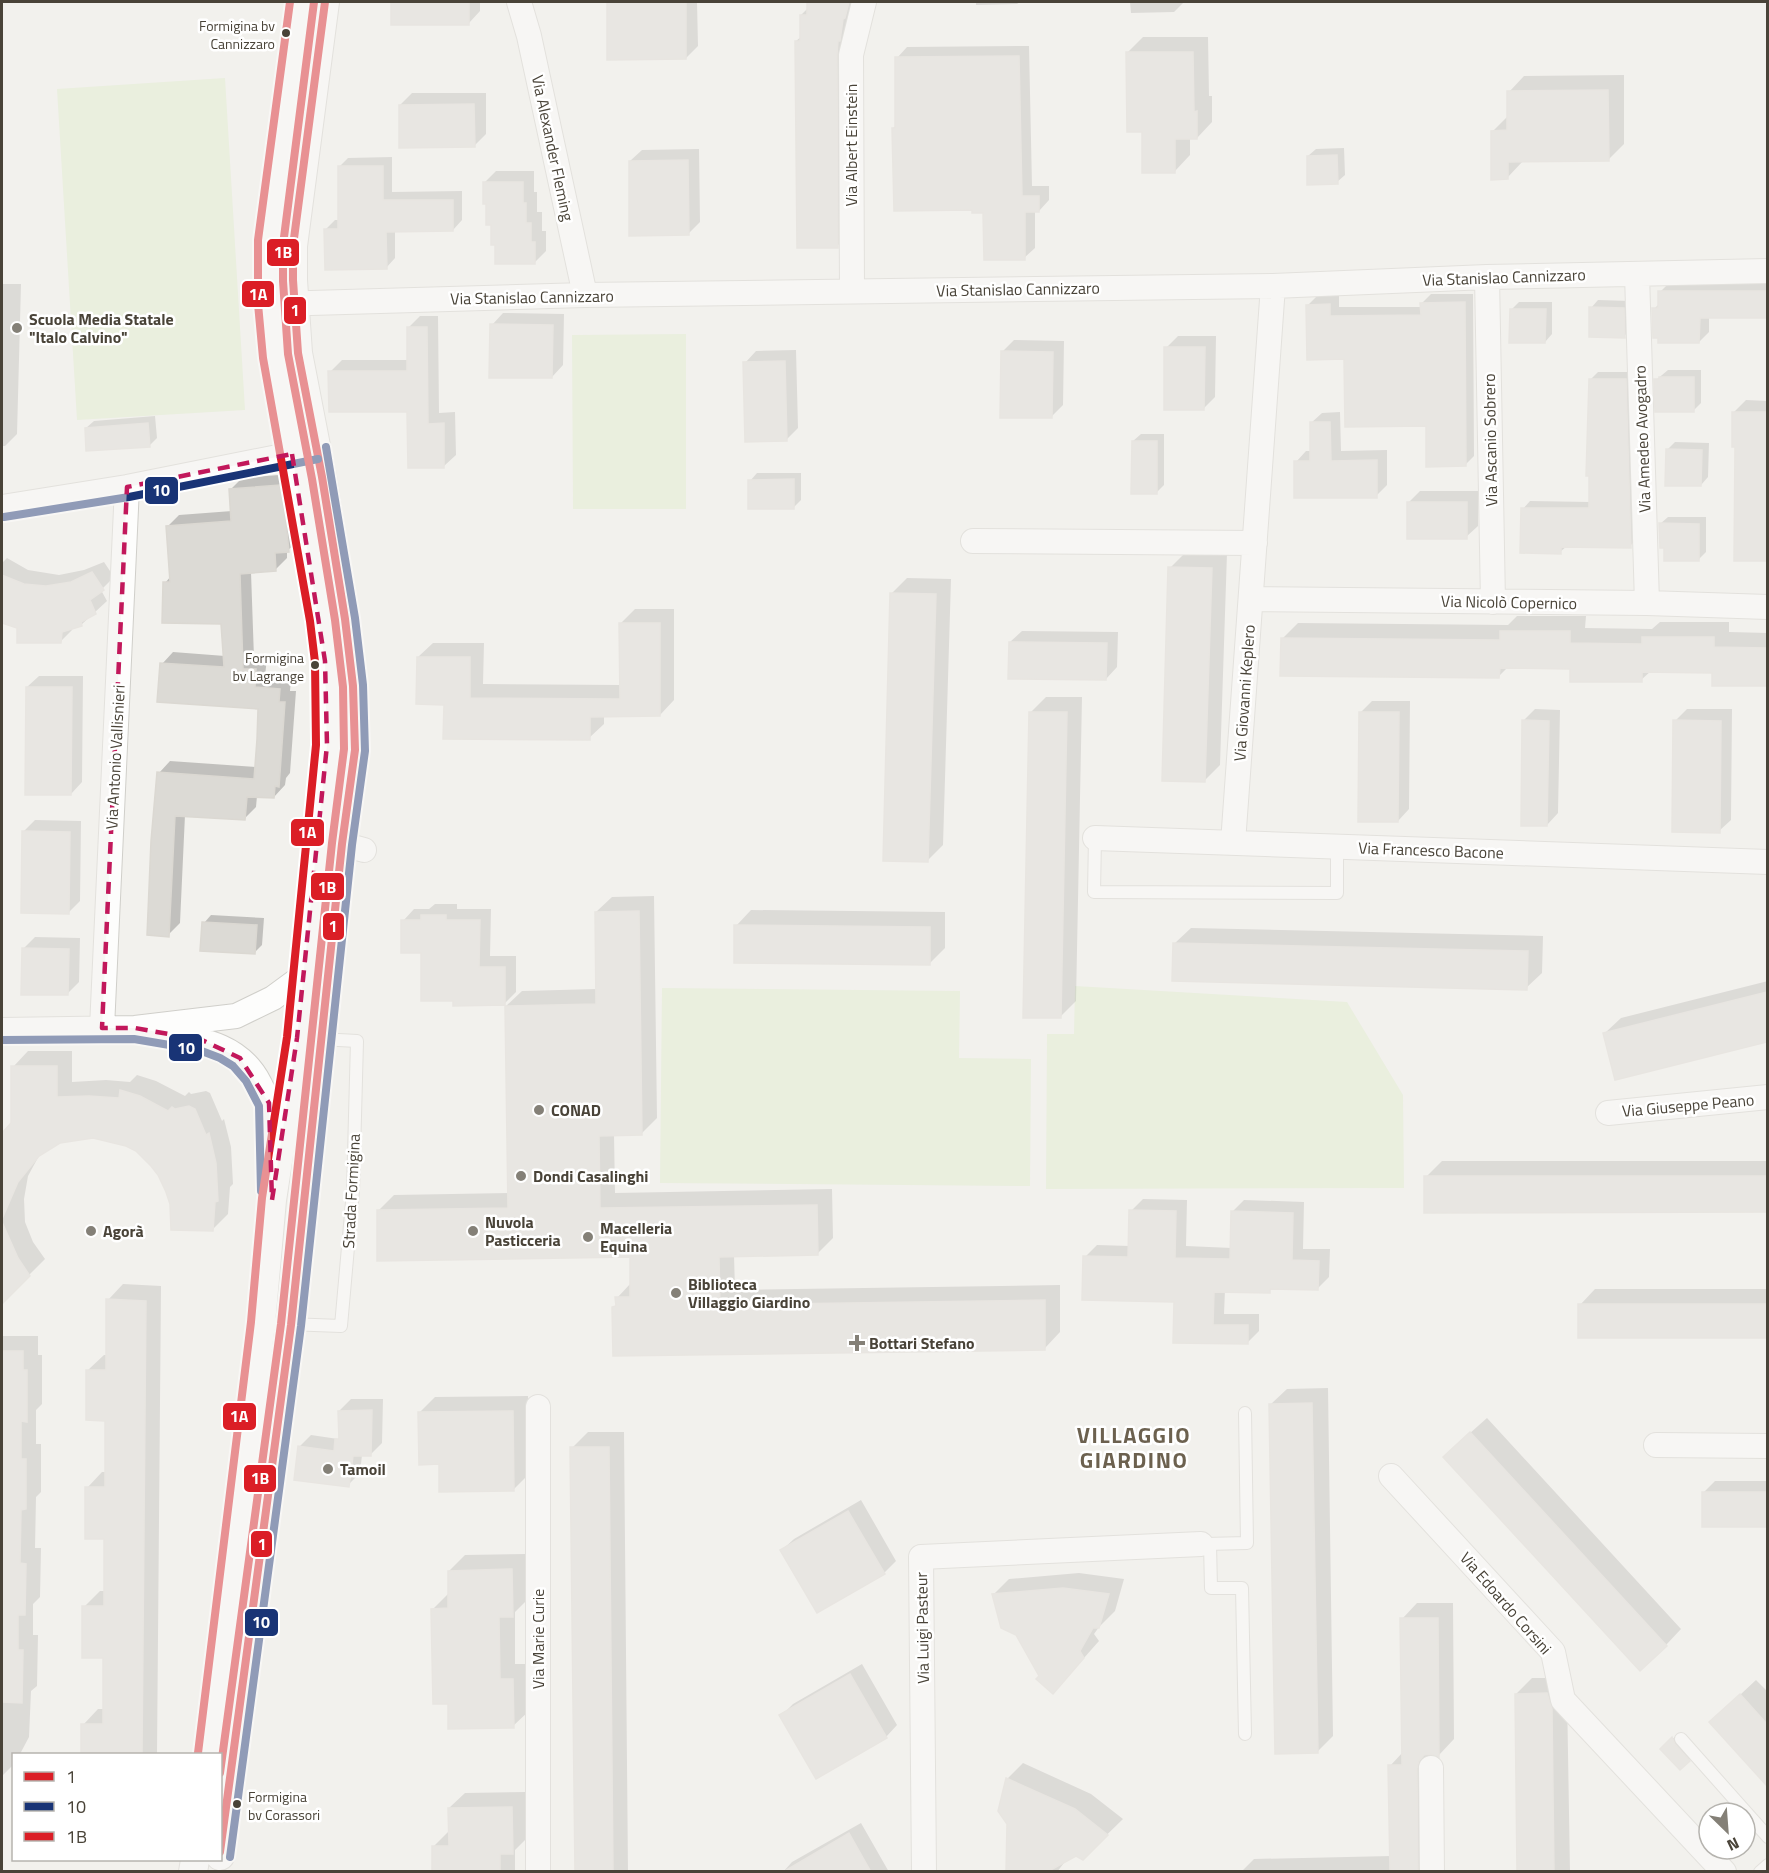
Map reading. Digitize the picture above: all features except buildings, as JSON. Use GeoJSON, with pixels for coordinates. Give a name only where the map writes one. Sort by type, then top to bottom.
{"type":"FeatureCollection","features":[{"type":"Feature","properties":{"kind":"street"},"geometry":{"type":"LineString","coordinates":[[281,304],[268,241],[301,2]]}},
{"type":"Feature","properties":{"kind":"street"},"geometry":{"type":"LineString","coordinates":[[272,1200],[309,1038],[342,844],[327,745],[325,661],[304,451],[273,356],[293,246],[325,2]]}},
{"type":"Feature","properties":{"kind":"street","name":"Via Alexander Fleming"},"geometry":{"type":"LineString","coordinates":[[519,2],[529,36],[585,295]]}},
{"type":"Feature","properties":{"kind":"street","name":"Via Albert Einstein"},"geometry":{"type":"LineString","coordinates":[[852,291],[851,55],[864,2]]}},
{"type":"Feature","properties":{"kind":"street","name":"Via Stanislao Cannizzaro"},"geometry":{"type":"LineString","coordinates":[[281,304],[585,295],[1273,286],[1487,277],[1767,271]]}},
{"type":"Feature","properties":{"kind":"street","name":"Via Amedeo Avogadro"},"geometry":{"type":"LineString","coordinates":[[1637,274],[1647,603]]}},
{"type":"Feature","properties":{"kind":"street","name":"Via Ascanio Sobrero"},"geometry":{"type":"LineString","coordinates":[[1487,277],[1492,602]]}},
{"type":"Feature","properties":{"kind":"street","name":"Via Giovanni Keplero"},"geometry":{"type":"LineString","coordinates":[[1233,843],[1273,286]]}},
{"type":"Feature","properties":{"kind":"street"},"geometry":{"type":"LineString","coordinates":[[2,507],[127,487],[304,451]]}},
{"type":"Feature","properties":{"kind":"street","name":"Via Antonio Vallisnieri"},"geometry":{"type":"LineString","coordinates":[[102,1028],[127,487]]}},
{"type":"Feature","properties":{"kind":"street"},"geometry":{"type":"LineString","coordinates":[[973,541],[1255,543]]}},
{"type":"Feature","properties":{"kind":"street","name":"Via Nicolò Copernico"},"geometry":{"type":"LineString","coordinates":[[1251,598],[1647,603],[1767,607]]}},
{"type":"Feature","properties":{"kind":"street","name":"Via Francesco Bacone"},"geometry":{"type":"LineString","coordinates":[[1095,838],[1767,862]]}},
{"type":"Feature","properties":{"kind":"street"},"geometry":{"type":"LineString","coordinates":[[222,1843],[291,1325],[309,1038],[303,976],[342,844]]}},
{"type":"Feature","properties":{"kind":"street"},"geometry":{"type":"LineString","coordinates":[[2,1030],[135,1028],[236,1016],[273,998],[303,976]]}},
{"type":"Feature","properties":{"kind":"street"},"geometry":{"type":"LineString","coordinates":[[135,1028],[202,1040],[225,1048],[240,1058],[255,1075],[269,1103],[272,1200],[261,1323],[208,1753]]}},
{"type":"Feature","properties":{"kind":"street","name":"Via Giuseppe Peano"},"geometry":{"type":"LineString","coordinates":[[1608,1113],[1767,1097]]}},
{"type":"Feature","properties":{"kind":"street","name":"Via Marie Curie"},"geometry":{"type":"LineString","coordinates":[[538,1407],[538,1872]]}},
{"type":"Feature","properties":{"kind":"street"},"geometry":{"type":"LineString","coordinates":[[1656,1446],[1767,1446]]}},
{"type":"Feature","properties":{"kind":"street","name":"Via Edoardo Corsini"},"geometry":{"type":"LineString","coordinates":[[1391,1476],[1553,1652],[1563,1701],[1724,1872]]}},
{"type":"Feature","properties":{"kind":"street","name":"Via Luigi Pasteur"},"geometry":{"type":"LineString","coordinates":[[924,1872],[921,1557],[1205,1544]]}},
{"type":"Feature","properties":{"kind":"street"},"geometry":{"type":"LineString","coordinates":[[1431,1768],[1432,1872]]}},
{"type":"Feature","properties":{"kind":"lane"},"geometry":{"type":"LineString","coordinates":[[1095,838],[1094,892],[1337,893],[1337,847]]}},
{"type":"Feature","properties":{"kind":"lane","name":"Strada Formigina"},"geometry":{"type":"LineString","coordinates":[[261,1323],[341,1326],[353,1191],[357,1041],[309,1038]]}},
{"type":"Feature","properties":{"kind":"lane"},"geometry":{"type":"LineString","coordinates":[[1245,1413],[1247,1543],[1205,1544],[1211,1588],[1242,1588],[1245,1734]]}},
{"type":"Feature","properties":{"kind":"lane"},"geometry":{"type":"LineString","coordinates":[[1681,1739],[1767,1837]]}},
{"type":"Feature","properties":{"kind":"lane"},"geometry":{"type":"LineString","coordinates":[[1760,1872],[1767,1865]]}},
{"type":"Feature","properties":{"kind":"highlighted area"},"geometry":{"type":"Polygon","coordinates":[[[292,454],[325,661],[327,745],[297,1038],[272,1200],[269,1103],[240,1058],[202,1040],[135,1028],[102,1028],[127,487],[292,454]]]}},
{"type":"Feature","properties":{"kind":"green space"},"geometry":{"type":"Polygon","coordinates":[[[225,78],[245,410],[77,420],[57,89],[225,78]]]}},
{"type":"Feature","properties":{"kind":"green space"},"geometry":{"type":"Polygon","coordinates":[[[686,334],[686,509],[573,509],[572,335],[686,334]]]}},
{"type":"Feature","properties":{"kind":"green space"},"geometry":{"type":"Polygon","coordinates":[[[1075,986],[1347,1002],[1403,1095],[1404,1188],[1046,1189],[1047,1034],[1074,1034],[1075,986]]]}},
{"type":"Feature","properties":{"kind":"green space"},"geometry":{"type":"Polygon","coordinates":[[[662,988],[960,991],[959,1058],[1031,1059],[1030,1186],[660,1183],[662,988]]]}},
{"type":"Feature","properties":{"kind":"transit line","name":"1A"},"geometry":{"type":"LineString","coordinates":[[198,1753],[251,1322],[262,1198],[287,1037],[316,745],[315,662],[310,621],[263,358],[258,304],[258,240],[290,2]]}},
{"type":"Feature","properties":{"kind":"transit line","name":"1B"},"geometry":{"type":"LineString","coordinates":[[222,1758],[281,1324],[344,749],[343,687],[335,620],[312,479],[288,354],[283,281],[283,245],[314,2]]}},
{"type":"Feature","properties":{"kind":"transit line","name":"1"},"geometry":{"type":"LineString","coordinates":[[222,1837],[291,1325],[342,844],[355,750],[353,686],[345,619],[322,477],[298,353],[293,280],[293,246],[325,2]]}},
{"type":"Feature","properties":{"kind":"transit line","name":"10"},"geometry":{"type":"LineString","coordinates":[[230,1857],[301,1326],[352,845],[365,751],[363,685],[355,618],[326,447]]}},
{"type":"Feature","properties":{"kind":"transit line","name":"10"},"geometry":{"type":"LineString","coordinates":[[4,517],[129,497],[318,459]]}},
{"type":"Feature","properties":{"kind":"transit line","name":"10"},"geometry":{"type":"LineString","coordinates":[[2,1040],[134,1039],[199,1050],[220,1058],[233,1066],[246,1081],[259,1106],[261,1191]]}},
{"type":"Feature","properties":{"kind":"place","name":"Formigina bv Cannizzaro"},"geometry":{"type":"Point","coordinates":[286,33]}},
{"type":"Feature","properties":{"kind":"place","name":"Scuola Media Statale \"Italo Calvino\""},"geometry":{"type":"Point","coordinates":[17,328]}},
{"type":"Feature","properties":{"kind":"place","name":"Formigina bv Lagrange"},"geometry":{"type":"Point","coordinates":[315,665]}},
{"type":"Feature","properties":{"kind":"place","name":"CONAD"},"geometry":{"type":"Point","coordinates":[539,1110]}},
{"type":"Feature","properties":{"kind":"place","name":"Dondi Casalinghi"},"geometry":{"type":"Point","coordinates":[521,1176]}},
{"type":"Feature","properties":{"kind":"place","name":"Agorà"},"geometry":{"type":"Point","coordinates":[91,1231]}},
{"type":"Feature","properties":{"kind":"place","name":"Nuvola Pasticceria"},"geometry":{"type":"Point","coordinates":[473,1231]}},
{"type":"Feature","properties":{"kind":"place","name":"Macelleria Equina"},"geometry":{"type":"Point","coordinates":[588,1237]}},
{"type":"Feature","properties":{"kind":"place","name":"Biblioteca Villaggio Giardino"},"geometry":{"type":"Point","coordinates":[676,1293]}},
{"type":"Feature","properties":{"kind":"place","name":"Bottari Stefano"},"geometry":{"type":"Point","coordinates":[857,1343]}},
{"type":"Feature","properties":{"kind":"place","name":"Tamoil"},"geometry":{"type":"Point","coordinates":[328,1469]}},
{"type":"Feature","properties":{"kind":"place","name":"Formigina bv Corassori"},"geometry":{"type":"Point","coordinates":[237,1804]}},
{"type":"Feature","properties":{"kind":"district","name":"VILLAGGIO GIARDINO"},"geometry":{"type":"Point","coordinates":[1134,1448]}}]}
